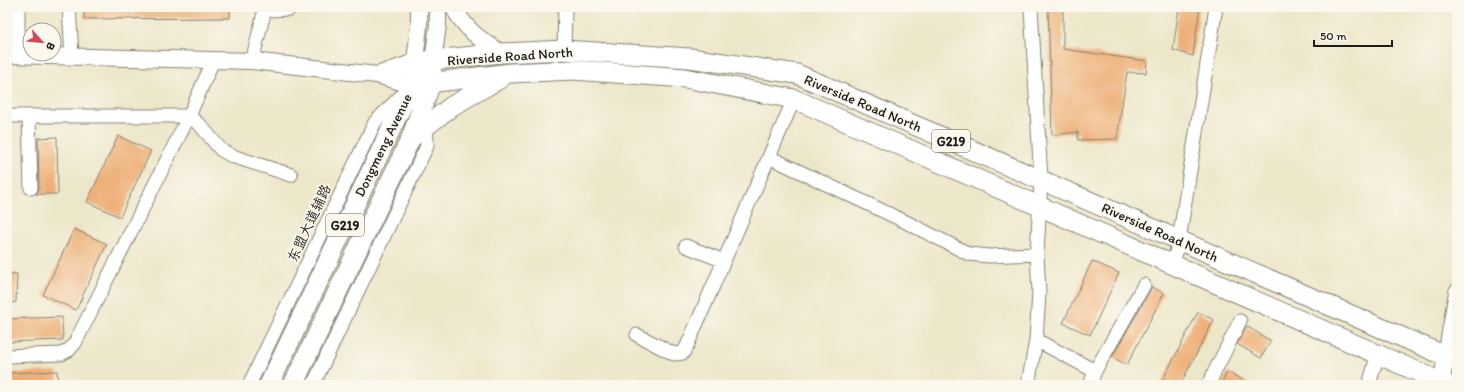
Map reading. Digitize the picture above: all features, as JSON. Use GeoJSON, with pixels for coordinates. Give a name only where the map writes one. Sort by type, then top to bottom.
{"type":"FeatureCollection","features":[{"type":"Feature","properties":{"kind":"highway","name":"Riverside Road North"},"geometry":{"type":"LineString","coordinates":[[415,62],[502,53],[564,50],[690,58],[797,74],[1452,359]]}},
{"type":"Feature","properties":{"kind":"highway","name":"Dongmeng Avenue"},"geometry":{"type":"LineString","coordinates":[[269,385],[433,61]]}},
{"type":"Feature","properties":{"kind":"highway","name":"Dongmeng Avenue"},"geometry":{"type":"LineString","coordinates":[[293,385],[418,132],[421,84],[415,62]]}},
{"type":"Feature","properties":{"kind":"highway","name":"Riverside Road North"},"geometry":{"type":"LineString","coordinates":[[421,84],[511,73],[573,70],[685,78],[794,99],[1039,207],[1378,353],[1443,384]]}},
{"type":"Feature","properties":{"kind":"highway"},"geometry":{"type":"LineString","coordinates":[[418,132],[452,106],[511,73]]}},
{"type":"Feature","properties":{"kind":"main road","name":"Dongmeng Avenue"},"geometry":{"type":"LineString","coordinates":[[415,62],[419,25],[419,7]]}},
{"type":"Feature","properties":{"kind":"main road","name":"Dongmeng Avenue"},"geometry":{"type":"LineString","coordinates":[[433,61],[438,25],[438,7]]}},
{"type":"Feature","properties":{"kind":"main road"},"geometry":{"type":"LineString","coordinates":[[453,7],[459,17],[476,36],[502,53]]}},
{"type":"Feature","properties":{"kind":"main road"},"geometry":{"type":"LineString","coordinates":[[13,55],[252,61],[377,75],[421,84]]}},
{"type":"Feature","properties":{"kind":"main road"},"geometry":{"type":"LineString","coordinates":[[377,75],[415,62]]}},
{"type":"Feature","properties":{"kind":"main road"},"geometry":{"type":"LineString","coordinates":[[1443,384],[1452,359],[1457,292]]}},
{"type":"Feature","properties":{"kind":"street"},"geometry":{"type":"LineString","coordinates":[[13,55],[18,7]]}},
{"type":"Feature","properties":{"kind":"street"},"geometry":{"type":"LineString","coordinates":[[69,7],[72,56]]}},
{"type":"Feature","properties":{"kind":"street"},"geometry":{"type":"LineString","coordinates":[[252,61],[264,13],[267,10],[289,9],[292,7]]}},
{"type":"Feature","properties":{"kind":"street"},"geometry":{"type":"LineString","coordinates":[[564,50],[565,7]]}},
{"type":"Feature","properties":{"kind":"street"},"geometry":{"type":"LineString","coordinates":[[1028,385],[1036,340],[1039,293],[1037,254],[1041,180],[1031,7]]}},
{"type":"Feature","properties":{"kind":"street"},"geometry":{"type":"LineString","coordinates":[[1173,265],[1180,240],[1216,7]]}},
{"type":"Feature","properties":{"kind":"street"},"geometry":{"type":"LineString","coordinates":[[7,356],[61,354],[69,350],[75,343],[189,116],[213,61]]}},
{"type":"Feature","properties":{"kind":"street","name":"东盟大道辅路"},"geometry":{"type":"LineString","coordinates":[[249,385],[374,122],[421,84]]}},
{"type":"Feature","properties":{"kind":"street"},"geometry":{"type":"LineString","coordinates":[[637,335],[674,354],[682,353],[687,346],[794,99]]}},
{"type":"Feature","properties":{"kind":"street"},"geometry":{"type":"LineString","coordinates":[[7,116],[189,116],[201,126],[221,150],[232,156],[291,175]]}},
{"type":"Feature","properties":{"kind":"street"},"geometry":{"type":"LineString","coordinates":[[29,116],[31,188]]}},
{"type":"Feature","properties":{"kind":"street"},"geometry":{"type":"LineString","coordinates":[[313,385],[426,146],[418,132]]}},
{"type":"Feature","properties":{"kind":"street"},"geometry":{"type":"LineString","coordinates":[[769,157],[904,221],[968,254],[989,256],[1037,254]]}},
{"type":"Feature","properties":{"kind":"street"},"geometry":{"type":"LineString","coordinates":[[686,246],[724,261]]}},
{"type":"Feature","properties":{"kind":"street"},"geometry":{"type":"LineString","coordinates":[[1090,385],[1144,285]]}},
{"type":"Feature","properties":{"kind":"street"},"geometry":{"type":"LineString","coordinates":[[1208,385],[1240,321]]}},
{"type":"Feature","properties":{"kind":"street"},"geometry":{"type":"LineString","coordinates":[[1036,340],[1096,372]]}},
{"type":"Feature","properties":{"kind":"street"},"geometry":{"type":"LineString","coordinates":[[1369,385],[1378,353]]}},
{"type":"Feature","properties":{"kind":"building"},"geometry":{"type":"Polygon","coordinates":[[[84,7],[230,7],[230,18],[84,19],[84,7]]]}},
{"type":"Feature","properties":{"kind":"building"},"geometry":{"type":"Polygon","coordinates":[[[1048,7],[1063,7],[1063,49],[1147,61],[1146,73],[1127,72],[1117,139],[1078,140],[1078,132],[1052,135],[1048,7]]]}},
{"type":"Feature","properties":{"kind":"building"},"geometry":{"type":"Polygon","coordinates":[[[1179,7],[1200,7],[1193,56],[1173,50],[1179,7]]]}},
{"type":"Feature","properties":{"kind":"building"},"geometry":{"type":"Polygon","coordinates":[[[118,136],[151,151],[120,217],[87,202],[118,136]]]}},
{"type":"Feature","properties":{"kind":"building"},"geometry":{"type":"Polygon","coordinates":[[[57,137],[58,194],[36,194],[39,188],[38,138],[57,137]]]}},
{"type":"Feature","properties":{"kind":"building"},"geometry":{"type":"Polygon","coordinates":[[[74,229],[107,244],[76,310],[43,295],[74,229]]]}},
{"type":"Feature","properties":{"kind":"building"},"geometry":{"type":"Polygon","coordinates":[[[1092,261],[1119,273],[1090,335],[1063,323],[1092,261]]]}},
{"type":"Feature","properties":{"kind":"building"},"geometry":{"type":"Polygon","coordinates":[[[7,273],[17,274],[16,302],[7,304],[7,273]]]}},
{"type":"Feature","properties":{"kind":"building"},"geometry":{"type":"Polygon","coordinates":[[[1152,287],[1164,293],[1127,365],[1112,357],[1152,287]]]}},
{"type":"Feature","properties":{"kind":"building"},"geometry":{"type":"Polygon","coordinates":[[[1198,312],[1214,320],[1180,385],[1160,385],[1198,312]]]}},
{"type":"Feature","properties":{"kind":"building"},"geometry":{"type":"Polygon","coordinates":[[[62,317],[63,340],[7,342],[7,319],[62,317]]]}},
{"type":"Feature","properties":{"kind":"building"},"geometry":{"type":"Polygon","coordinates":[[[1246,326],[1271,341],[1261,358],[1237,344],[1246,326]]]}},
{"type":"Feature","properties":{"kind":"building"},"geometry":{"type":"Polygon","coordinates":[[[57,371],[58,382],[37,383],[37,385],[7,385],[7,373],[57,371]]]}},
{"type":"Feature","properties":{"kind":"building"},"geometry":{"type":"Polygon","coordinates":[[[1227,372],[1253,385],[1221,385],[1227,372]]]}}]}
